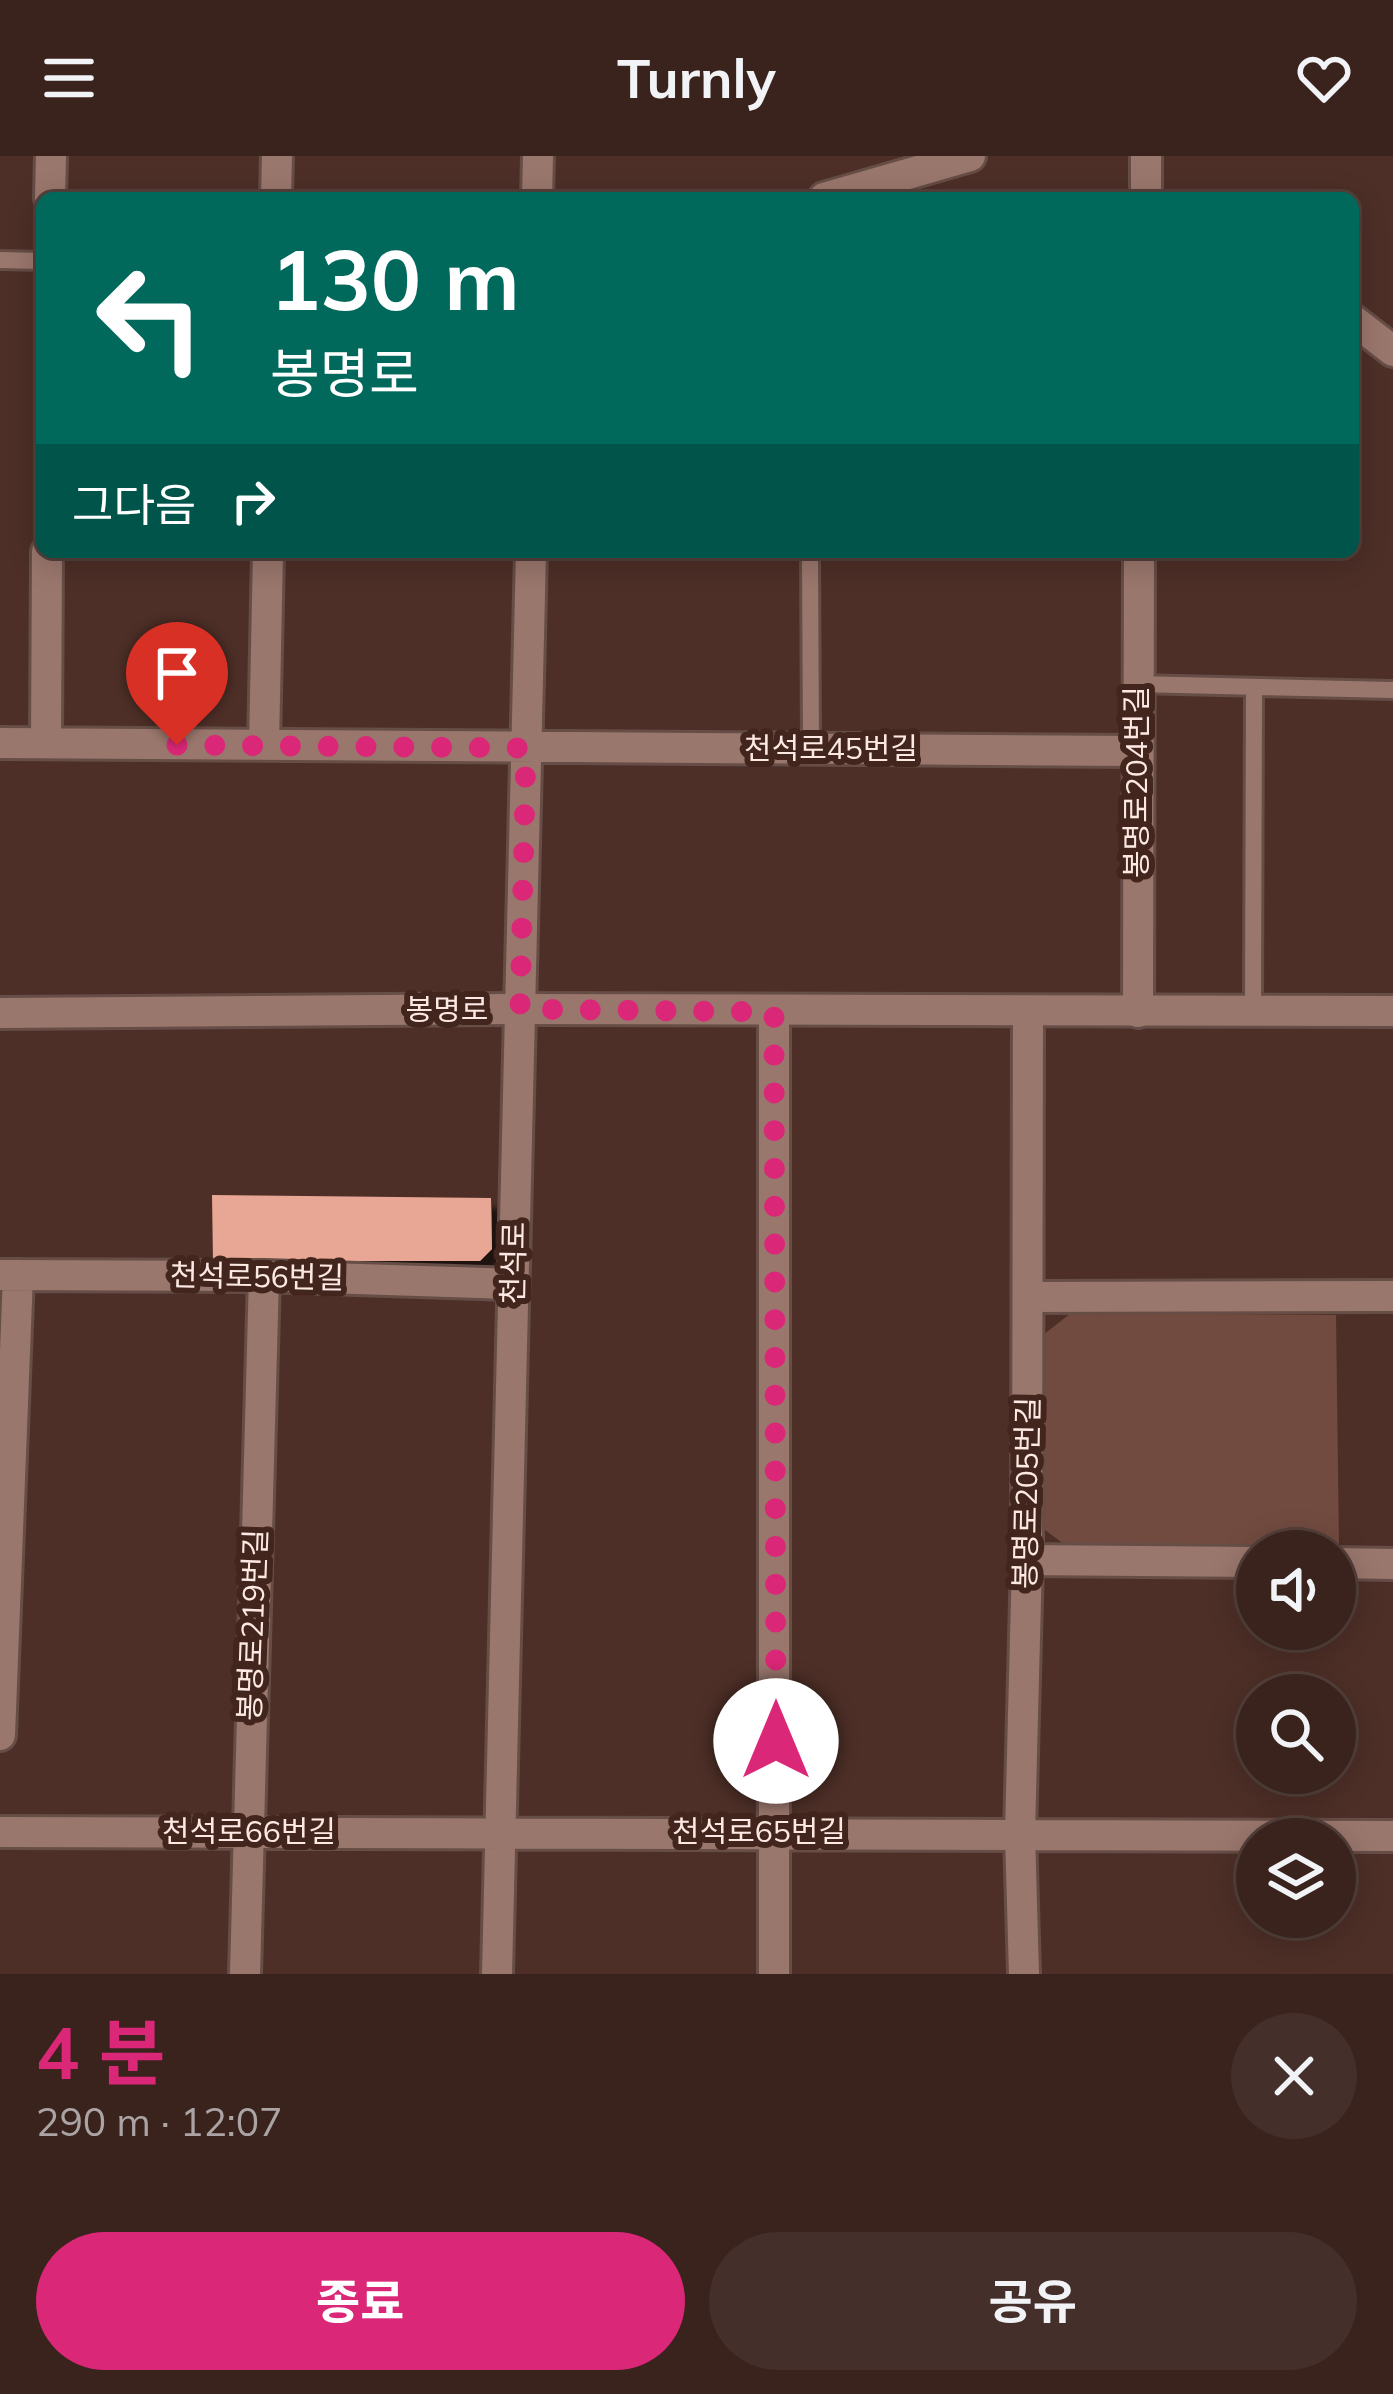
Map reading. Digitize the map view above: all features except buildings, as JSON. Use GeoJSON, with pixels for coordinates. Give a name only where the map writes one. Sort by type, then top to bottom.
{"type":"FeatureCollection","features":[{"type":"Feature","properties":{"kind":"street"},"geometry":{"type":"LineString","coordinates":[[50,192],[51,156]]}},
{"type":"Feature","properties":{"kind":"street"},"geometry":{"type":"LineString","coordinates":[[276,192],[278,156]]}},
{"type":"Feature","properties":{"kind":"street"},"geometry":{"type":"LineString","coordinates":[[537,192],[538,156]]}},
{"type":"Feature","properties":{"kind":"street"},"geometry":{"type":"LineString","coordinates":[[866,192],[901,166],[970,156]]}},
{"type":"Feature","properties":{"kind":"street"},"geometry":{"type":"LineString","coordinates":[[1146,156],[1146,192]]}},
{"type":"Feature","properties":{"kind":"street"},"geometry":{"type":"LineString","coordinates":[[1359,325],[1393,351]]}},
{"type":"Feature","properties":{"kind":"street"},"geometry":{"type":"LineString","coordinates":[[46,743],[47,558]]}},
{"type":"Feature","properties":{"kind":"street"},"geometry":{"type":"LineString","coordinates":[[264,745],[268,558]]}},
{"type":"Feature","properties":{"kind":"street","name":"천석로"},"geometry":{"type":"LineString","coordinates":[[496,1974],[531,558]]}},
{"type":"Feature","properties":{"kind":"street","name":"봉명로204번길"},"geometry":{"type":"LineString","coordinates":[[1138,1012],[1139,558]]}},
{"type":"Feature","properties":{"kind":"street","name":"천석로45번길"},"geometry":{"type":"LineString","coordinates":[[0,743],[1136,751]]}},
{"type":"Feature","properties":{"kind":"street","name":"봉명로205번길"},"geometry":{"type":"LineString","coordinates":[[1024,1974],[1020,1833],[1027,1560],[1028,1011]]}},
{"type":"Feature","properties":{"kind":"street","name":"봉명로"},"geometry":{"type":"LineString","coordinates":[[0,1013],[1393,1011]]}},
{"type":"Feature","properties":{"kind":"street"},"geometry":{"type":"LineString","coordinates":[[773,1974],[774,1012]]}},
{"type":"Feature","properties":{"kind":"street"},"geometry":{"type":"LineString","coordinates":[[0,1735],[9,1275]]}},
{"type":"Feature","properties":{"kind":"street","name":"천석로56번길"},"geometry":{"type":"LineString","coordinates":[[9,1275],[514,1284]]}},
{"type":"Feature","properties":{"kind":"street","name":"봉명로219번길"},"geometry":{"type":"LineString","coordinates":[[245,1974],[264,1276]]}},
{"type":"Feature","properties":{"kind":"street"},"geometry":{"type":"LineString","coordinates":[[1029,1297],[1393,1296]]}},
{"type":"Feature","properties":{"kind":"street"},"geometry":{"type":"LineString","coordinates":[[1027,1560],[1236,1562]]}},
{"type":"Feature","properties":{"kind":"street"},"geometry":{"type":"LineString","coordinates":[[1356,1563],[1393,1564]]}},
{"type":"Feature","properties":{"kind":"street","name":"천석로66번길"},"geometry":{"type":"LineString","coordinates":[[0,1832],[499,1833]]}},
{"type":"Feature","properties":{"kind":"street","name":"천석로65번길"},"geometry":{"type":"LineString","coordinates":[[499,1833],[1393,1836]]}},
{"type":"Feature","properties":{"kind":"lane"},"geometry":{"type":"LineString","coordinates":[[0,260],[36,261]]}},
{"type":"Feature","properties":{"kind":"lane"},"geometry":{"type":"LineString","coordinates":[[810,558],[811,749]]}},
{"type":"Feature","properties":{"kind":"lane"},"geometry":{"type":"LineString","coordinates":[[1136,684],[1393,690]]}},
{"type":"Feature","properties":{"kind":"lane"},"geometry":{"type":"LineString","coordinates":[[1253,1011],[1254,687]]}},
{"type":"Feature","properties":{"kind":"shaded area"},"geometry":{"type":"Polygon","coordinates":[[[1071,1313],[1336,1315],[1339,1530],[1236,1530],[1236,1548],[1068,1547],[1041,1527],[1038,1339],[1071,1313]]]}},
{"type":"Feature","properties":{"kind":"route"},"geometry":{"type":"LineString","coordinates":[[177,745],[526,748],[520,1009],[774,1012],[776,1741]]}}]}
